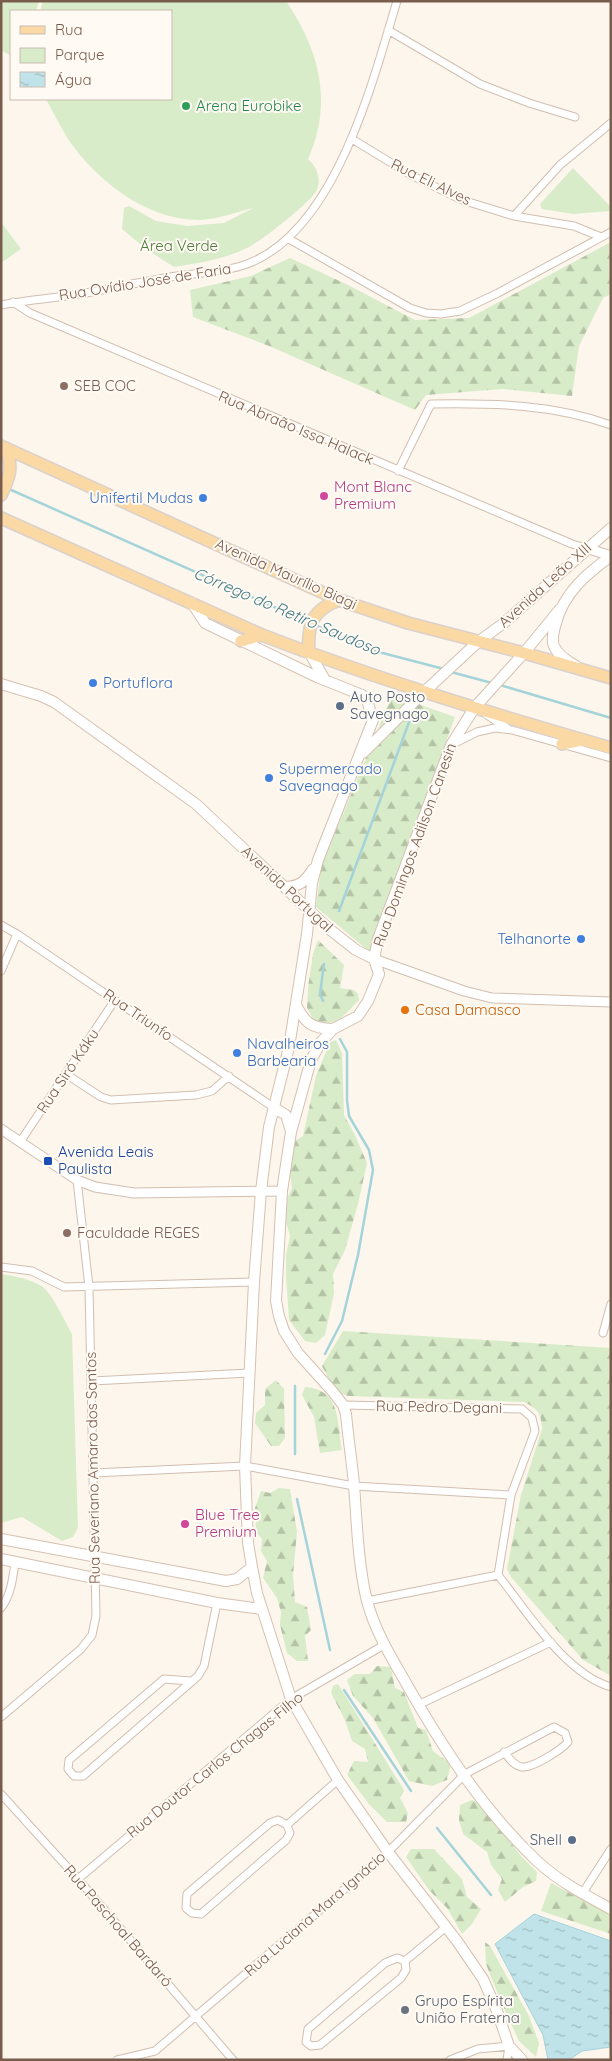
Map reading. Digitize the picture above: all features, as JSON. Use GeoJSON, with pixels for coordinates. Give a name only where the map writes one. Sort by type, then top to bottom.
{"type":"FeatureCollection","features":[{"type":"Feature","properties":{"kind":"main road"},"geometry":{"type":"LineString","coordinates":[[1,495],[11,463],[3,447]]}},
{"type":"Feature","properties":{"kind":"main road","name":"Avenida Maurílio Biagi"},"geometry":{"type":"LineString","coordinates":[[3,447],[339,600],[408,623],[611,678]]}},
{"type":"Feature","properties":{"kind":"main road"},"geometry":{"type":"LineString","coordinates":[[1,518],[262,635],[423,692],[611,748]]}},
{"type":"Feature","properties":{"kind":"main road","name":"Avenida Leão XIII"},"geometry":{"type":"LineString","coordinates":[[359,757],[423,692],[479,641],[504,623],[586,548],[611,528]]}},
{"type":"Feature","properties":{"kind":"main road","name":"Avenida Leão XIII"},"geometry":{"type":"LineString","coordinates":[[579,668],[565,659],[554,646],[553,633],[560,609],[576,585],[611,556]]}},
{"type":"Feature","properties":{"kind":"main road"},"geometry":{"type":"LineString","coordinates":[[325,680],[309,652],[309,631],[312,620],[319,610],[327,604],[339,600]]}},
{"type":"Feature","properties":{"kind":"main road"},"geometry":{"type":"LineString","coordinates":[[192,603],[205,623],[325,680],[362,695],[367,700],[373,720],[318,860],[312,883],[310,911],[296,1005],[289,1046],[274,1107],[261,1190],[254,1282],[245,1466],[248,1543],[252,1567],[262,1609],[291,1699],[338,1780],[388,1852],[446,1927],[482,1979],[497,2011],[509,2046],[522,2060]]}},
{"type":"Feature","properties":{"kind":"main road","name":"Rua Domingos Adilson Canesin"},"geometry":{"type":"LineString","coordinates":[[333,1030],[358,1016],[368,1001],[379,974],[374,959],[378,939],[451,745],[474,707],[524,653],[560,609]]}},
{"type":"Feature","properties":{"kind":"main road"},"geometry":{"type":"LineString","coordinates":[[241,641],[262,635]]}},
{"type":"Feature","properties":{"kind":"main road","name":"Avenida Portugal"},"geometry":{"type":"LineString","coordinates":[[1,684],[41,696],[62,708],[196,804],[310,911],[356,950],[374,959]]}},
{"type":"Feature","properties":{"kind":"main road"},"geometry":{"type":"LineString","coordinates":[[562,744],[583,740]]}},
{"type":"Feature","properties":{"kind":"main road"},"geometry":{"type":"LineString","coordinates":[[284,887],[295,887],[301,884],[318,860]]}},
{"type":"Feature","properties":{"kind":"main road"},"geometry":{"type":"LineString","coordinates":[[296,1005],[309,1024],[318,1028],[333,1030]]}},
{"type":"Feature","properties":{"kind":"main road"},"geometry":{"type":"LineString","coordinates":[[333,1030],[322,1042],[311,1060],[291,1132],[282,1191],[276,1301],[278,1316],[284,1332],[298,1353],[343,1404],[346,1414],[354,1486],[357,1536],[367,1601],[384,1645],[418,1705],[486,1806],[514,1838],[540,1863],[569,1886],[611,1909]]}},
{"type":"Feature","properties":{"kind":"main road"},"geometry":{"type":"LineString","coordinates":[[274,1107],[286,1115],[291,1132]]}},
{"type":"Feature","properties":{"kind":"main road"},"geometry":{"type":"LineString","coordinates":[[1,1538],[226,1582],[237,1579],[252,1567]]}},
{"type":"Feature","properties":{"kind":"main road"},"geometry":{"type":"LineString","coordinates":[[1,1559],[217,1603],[262,1609]]}},
{"type":"Feature","properties":{"kind":"street","name":"Rua Ovídio José de Faria"},"geometry":{"type":"LineString","coordinates":[[1,305],[79,294],[171,277],[218,272],[243,266],[264,256],[289,240],[322,198],[352,139],[397,1]]}},
{"type":"Feature","properties":{"kind":"street"},"geometry":{"type":"LineString","coordinates":[[388,30],[480,84],[529,103],[575,117]]}},
{"type":"Feature","properties":{"kind":"street"},"geometry":{"type":"LineString","coordinates":[[514,216],[560,165],[611,123]]}},
{"type":"Feature","properties":{"kind":"street","name":"Rua Eli Alves"},"geometry":{"type":"LineString","coordinates":[[352,139],[412,175],[462,200],[514,216],[560,223],[601,237]]}},
{"type":"Feature","properties":{"kind":"street"},"geometry":{"type":"LineString","coordinates":[[289,240],[410,308],[441,314],[460,312],[611,232]]}},
{"type":"Feature","properties":{"kind":"street","name":"Rua Abraão Issa Halack"},"geometry":{"type":"LineString","coordinates":[[13,302],[30,313],[90,340],[398,471],[572,544],[611,556]]}},
{"type":"Feature","properties":{"kind":"street"},"geometry":{"type":"LineString","coordinates":[[398,471],[431,404],[482,403],[522,405],[572,413],[611,425]]}},
{"type":"Feature","properties":{"kind":"street"},"geometry":{"type":"LineString","coordinates":[[474,707],[509,730]]}},
{"type":"Feature","properties":{"kind":"street"},"geometry":{"type":"LineString","coordinates":[[451,745],[477,732],[495,728],[509,730],[611,758]]}},
{"type":"Feature","properties":{"kind":"street","name":"Rua Triunfo"},"geometry":{"type":"LineString","coordinates":[[1,925],[274,1107]]}},
{"type":"Feature","properties":{"kind":"street"},"geometry":{"type":"LineString","coordinates":[[1,971],[17,934]]}},
{"type":"Feature","properties":{"kind":"street","name":"Avenida Portugal"},"geometry":{"type":"LineString","coordinates":[[374,959],[464,991],[492,998],[611,1002]]}},
{"type":"Feature","properties":{"kind":"street","name":"Rua Siró Káku"},"geometry":{"type":"LineString","coordinates":[[20,1142],[115,1000]]}},
{"type":"Feature","properties":{"kind":"street"},"geometry":{"type":"LineString","coordinates":[[66,1074],[101,1098],[111,1100],[196,1095],[212,1091],[229,1076]]}},
{"type":"Feature","properties":{"kind":"street"},"geometry":{"type":"LineString","coordinates":[[1,1129],[77,1180],[95,1187],[134,1193],[282,1191]]}},
{"type":"Feature","properties":{"kind":"street","name":"Rua Severiano Amaro dos Santos"},"geometry":{"type":"LineString","coordinates":[[1,1717],[81,1648],[92,1635],[96,1616],[89,1287],[77,1180]]}},
{"type":"Feature","properties":{"kind":"street"},"geometry":{"type":"LineString","coordinates":[[1,1267],[32,1271],[64,1287],[254,1282]]}},
{"type":"Feature","properties":{"kind":"street"},"geometry":{"type":"LineString","coordinates":[[603,1333],[611,1304]]}},
{"type":"Feature","properties":{"kind":"street"},"geometry":{"type":"LineString","coordinates":[[92,1381],[249,1373]]}},
{"type":"Feature","properties":{"kind":"street","name":"Rua Pedro Degani"},"geometry":{"type":"LineString","coordinates":[[343,1404],[522,1409],[532,1418],[535,1431],[511,1495]]}},
{"type":"Feature","properties":{"kind":"street"},"geometry":{"type":"LineString","coordinates":[[92,1472],[245,1466],[354,1486],[511,1495],[498,1575],[551,1642],[586,1675],[611,1687]]}},
{"type":"Feature","properties":{"kind":"street"},"geometry":{"type":"LineString","coordinates":[[1,1608],[5,1603],[13,1579],[15,1562]]}},
{"type":"Feature","properties":{"kind":"street"},"geometry":{"type":"LineString","coordinates":[[367,1601],[498,1575]]}},
{"type":"Feature","properties":{"kind":"street"},"geometry":{"type":"LineString","coordinates":[[191,1681],[164,1679],[69,1760],[68,1769],[74,1776],[83,1776],[198,1676],[204,1666],[217,1603]]}},
{"type":"Feature","properties":{"kind":"street"},"geometry":{"type":"LineString","coordinates":[[418,1705],[551,1642]]}},
{"type":"Feature","properties":{"kind":"street","name":"Rua Doutor Carlos Chagas Filho"},"geometry":{"type":"LineString","coordinates":[[78,1879],[291,1699],[384,1645]]}},
{"type":"Feature","properties":{"kind":"street","name":"Rua Luciana Mara Ignácio"},"geometry":{"type":"LineString","coordinates":[[117,2060],[155,2051],[388,1852],[465,1774],[504,1752],[554,1727],[565,1733],[568,1742],[562,1750],[528,1766],[521,1767],[512,1762],[504,1752]]}},
{"type":"Feature","properties":{"kind":"street"},"geometry":{"type":"LineString","coordinates":[[287,1825],[338,1780]]}},
{"type":"Feature","properties":{"kind":"street","name":"Rua Paschoal Bardaró"},"geometry":{"type":"LineString","coordinates":[[1,1794],[78,1879],[233,2060]]}},
{"type":"Feature","properties":{"kind":"street"},"geometry":{"type":"LineString","coordinates":[[278,1820],[287,1825],[290,1833],[286,1840],[201,1914],[192,1913],[186,1908],[187,1894],[270,1823],[278,1820]]}},
{"type":"Feature","properties":{"kind":"street"},"geometry":{"type":"LineString","coordinates":[[582,1894],[611,1849]]}},
{"type":"Feature","properties":{"kind":"street"},"geometry":{"type":"LineString","coordinates":[[405,1961],[446,1927]]}},
{"type":"Feature","properties":{"kind":"street"},"geometry":{"type":"LineString","coordinates":[[397,1958],[405,1961],[406,1970],[401,1978],[320,2045],[311,2046],[306,2042],[308,2029],[385,1963],[397,1958]]}},
{"type":"Feature","properties":{"kind":"street"},"geometry":{"type":"LineString","coordinates":[[450,2060],[478,2049],[509,2046],[507,2060]]}},
{"type":"Feature","properties":{"kind":"green space"},"geometry":{"type":"Polygon","coordinates":[[[1,1],[39,1],[36,10],[10,10],[10,55],[1,50],[1,1]]]}},
{"type":"Feature","properties":{"kind":"green space","name":"Arena Eurobike"},"geometry":{"type":"Polygon","coordinates":[[[43,1],[286,1],[307,39],[319,78],[320,118],[316,138],[308,159],[314,166],[319,179],[315,193],[263,238],[249,247],[222,258],[174,267],[146,249],[122,229],[124,208],[129,206],[156,221],[187,226],[224,223],[253,208],[221,217],[201,220],[181,219],[143,206],[125,196],[93,170],[68,139],[47,100],[172,100],[172,10],[40,10],[43,1]]]}},
{"type":"Feature","properties":{"kind":"green space"},"geometry":{"type":"Polygon","coordinates":[[[573,168],[611,207],[611,211],[573,214],[542,209],[540,204],[573,168]]]}},
{"type":"Feature","properties":{"kind":"green space"},"geometry":{"type":"Polygon","coordinates":[[[1,222],[21,249],[1,263],[1,222]]]}},
{"type":"Feature","properties":{"kind":"green space"},"geometry":{"type":"Polygon","coordinates":[[[611,242],[611,294],[603,298],[579,346],[572,396],[502,389],[426,395],[415,410],[269,346],[193,317],[190,290],[251,276],[290,258],[348,285],[415,320],[469,318],[611,242]]]}},
{"type":"Feature","properties":{"kind":"green space"},"geometry":{"type":"Polygon","coordinates":[[[392,695],[455,717],[370,952],[316,907],[321,867],[392,695]]]}},
{"type":"Feature","properties":{"kind":"green space"},"geometry":{"type":"Polygon","coordinates":[[[318,940],[344,965],[340,988],[354,990],[358,994],[359,1000],[335,1021],[314,1021],[307,1008],[313,954],[318,940]]]}},
{"type":"Feature","properties":{"kind":"green space"},"geometry":{"type":"Polygon","coordinates":[[[336,1040],[342,1053],[344,1115],[367,1163],[345,1250],[333,1274],[334,1293],[325,1335],[316,1343],[305,1341],[289,1320],[286,1255],[290,1236],[286,1222],[286,1201],[292,1188],[289,1168],[295,1141],[303,1136],[316,1076],[330,1042],[336,1040]]]}},
{"type":"Feature","properties":{"kind":"green space"},"geometry":{"type":"Polygon","coordinates":[[[1,1274],[28,1280],[43,1287],[55,1302],[72,1334],[78,1528],[73,1537],[62,1541],[22,1517],[1,1523],[1,1274]]]}},
{"type":"Feature","properties":{"kind":"green space"},"geometry":{"type":"Polygon","coordinates":[[[343,1331],[611,1348],[611,1676],[583,1660],[511,1577],[507,1569],[521,1495],[542,1429],[538,1412],[524,1402],[348,1396],[335,1391],[322,1366],[343,1331]]]}},
{"type":"Feature","properties":{"kind":"green space"},"geometry":{"type":"Polygon","coordinates":[[[276,1380],[284,1389],[285,1438],[279,1446],[271,1446],[255,1423],[256,1413],[265,1405],[265,1389],[276,1380]]]}},
{"type":"Feature","properties":{"kind":"green space"},"geometry":{"type":"Polygon","coordinates":[[[305,1387],[317,1389],[326,1394],[332,1401],[336,1410],[342,1450],[320,1453],[314,1417],[302,1395],[305,1387]]]}},
{"type":"Feature","properties":{"kind":"green space"},"geometry":{"type":"Polygon","coordinates":[[[279,1488],[290,1489],[297,1532],[293,1575],[295,1602],[307,1607],[311,1630],[305,1636],[308,1661],[297,1661],[287,1653],[280,1625],[281,1612],[277,1598],[263,1578],[267,1561],[261,1551],[262,1539],[256,1532],[255,1508],[261,1491],[270,1493],[279,1488]]]}},
{"type":"Feature","properties":{"kind":"green space"},"geometry":{"type":"Polygon","coordinates":[[[377,1666],[391,1667],[395,1688],[404,1692],[418,1728],[426,1730],[433,1751],[451,1764],[447,1780],[432,1786],[409,1781],[373,1718],[353,1696],[347,1680],[355,1674],[370,1674],[377,1666]]]}},
{"type":"Feature","properties":{"kind":"green space"},"geometry":{"type":"Polygon","coordinates":[[[338,1684],[404,1790],[400,1798],[408,1813],[406,1822],[387,1822],[369,1804],[347,1775],[354,1761],[368,1762],[365,1749],[352,1741],[345,1720],[331,1693],[333,1686],[338,1684]]]}},
{"type":"Feature","properties":{"kind":"green space"},"geometry":{"type":"Polygon","coordinates":[[[472,1800],[482,1805],[521,1856],[537,1872],[536,1881],[523,1887],[505,1902],[498,1890],[502,1879],[491,1865],[487,1852],[463,1834],[459,1820],[460,1805],[472,1800]]]}},
{"type":"Feature","properties":{"kind":"green space"},"geometry":{"type":"Polygon","coordinates":[[[411,1849],[434,1849],[462,1879],[467,1897],[481,1909],[472,1924],[462,1934],[447,1908],[429,1890],[406,1857],[411,1849]]]}},
{"type":"Feature","properties":{"kind":"green space"},"geometry":{"type":"Polygon","coordinates":[[[551,1883],[611,1915],[611,1934],[541,1911],[551,1883]]]}},
{"type":"Feature","properties":{"kind":"green space"},"geometry":{"type":"Polygon","coordinates":[[[485,1942],[490,1946],[529,2016],[539,2043],[536,2057],[519,2041],[501,2002],[486,1964],[485,1942]]]}},
{"type":"Feature","properties":{"kind":"water"},"geometry":{"type":"Polygon","coordinates":[[[534,1914],[611,1941],[611,2047],[582,2051],[569,2060],[548,2060],[543,2035],[495,1944],[534,1914]]]}},
{"type":"Feature","properties":{"kind":"waterway","name":"Córrego do Retiro Saudoso"},"geometry":{"type":"LineString","coordinates":[[9,489],[310,623]]}},
{"type":"Feature","properties":{"kind":"waterway","name":"Córrego do Retiro Saudoso"},"geometry":{"type":"LineString","coordinates":[[315,625],[371,650],[444,669]]}},
{"type":"Feature","properties":{"kind":"waterway","name":"Córrego do Retiro Saudoso"},"geometry":{"type":"LineString","coordinates":[[451,672],[492,683]]}},
{"type":"Feature","properties":{"kind":"waterway","name":"Córrego do Retiro Saudoso"},"geometry":{"type":"LineString","coordinates":[[500,685],[611,718]]}},
{"type":"Feature","properties":{"kind":"waterway"},"geometry":{"type":"LineString","coordinates":[[339,911],[415,706]]}},
{"type":"Feature","properties":{"kind":"waterway"},"geometry":{"type":"LineString","coordinates":[[323,1001],[320,994],[324,964]]}},
{"type":"Feature","properties":{"kind":"waterway"},"geometry":{"type":"LineString","coordinates":[[325,1354],[342,1321],[358,1255],[373,1170],[369,1150],[349,1116],[347,1052],[340,1039]]}},
{"type":"Feature","properties":{"kind":"waterway"},"geometry":{"type":"LineString","coordinates":[[295,1386],[295,1454]]}},
{"type":"Feature","properties":{"kind":"waterway"},"geometry":{"type":"LineString","coordinates":[[297,1499],[330,1650]]}},
{"type":"Feature","properties":{"kind":"waterway"},"geometry":{"type":"LineString","coordinates":[[344,1690],[411,1791]]}},
{"type":"Feature","properties":{"kind":"waterway"},"geometry":{"type":"LineString","coordinates":[[437,1828],[491,1895]]}},
{"type":"Feature","properties":{"kind":"place","name":"Arena Eurobike"},"geometry":{"type":"Point","coordinates":[186,106]}},
{"type":"Feature","properties":{"kind":"place","name":"SEB COC"},"geometry":{"type":"Point","coordinates":[64,386]}},
{"type":"Feature","properties":{"kind":"place","name":"Mont Blanc Premium"},"geometry":{"type":"Point","coordinates":[324,496]}},
{"type":"Feature","properties":{"kind":"place","name":"Unifertil Mudas"},"geometry":{"type":"Point","coordinates":[203,498]}},
{"type":"Feature","properties":{"kind":"place","name":"Portuflora"},"geometry":{"type":"Point","coordinates":[93,683]}},
{"type":"Feature","properties":{"kind":"place","name":"Auto Posto Savegnago"},"geometry":{"type":"Point","coordinates":[340,706]}},
{"type":"Feature","properties":{"kind":"place","name":"Supermercado Savegnago"},"geometry":{"type":"Point","coordinates":[269,778]}},
{"type":"Feature","properties":{"kind":"place","name":"Telhanorte"},"geometry":{"type":"Point","coordinates":[581,939]}},
{"type":"Feature","properties":{"kind":"place","name":"Casa Damasco"},"geometry":{"type":"Point","coordinates":[405,1010]}},
{"type":"Feature","properties":{"kind":"place","name":"Navalheiros Barbearia"},"geometry":{"type":"Point","coordinates":[237,1053]}},
{"type":"Feature","properties":{"kind":"place","name":"Avenida Leais Paulista"},"geometry":{"type":"Point","coordinates":[48,1161]}},
{"type":"Feature","properties":{"kind":"place","name":"Faculdade REGES"},"geometry":{"type":"Point","coordinates":[67,1233]}},
{"type":"Feature","properties":{"kind":"place","name":"Blue Tree Premium"},"geometry":{"type":"Point","coordinates":[185,1524]}},
{"type":"Feature","properties":{"kind":"place","name":"Shell"},"geometry":{"type":"Point","coordinates":[572,1840]}},
{"type":"Feature","properties":{"kind":"place","name":"Grupo Espírita União Fraterna"},"geometry":{"type":"Point","coordinates":[405,2010]}},
{"type":"Feature","properties":{"kind":"park label","name":"Área Verde"},"geometry":{"type":"Point","coordinates":[179,246]}}]}
